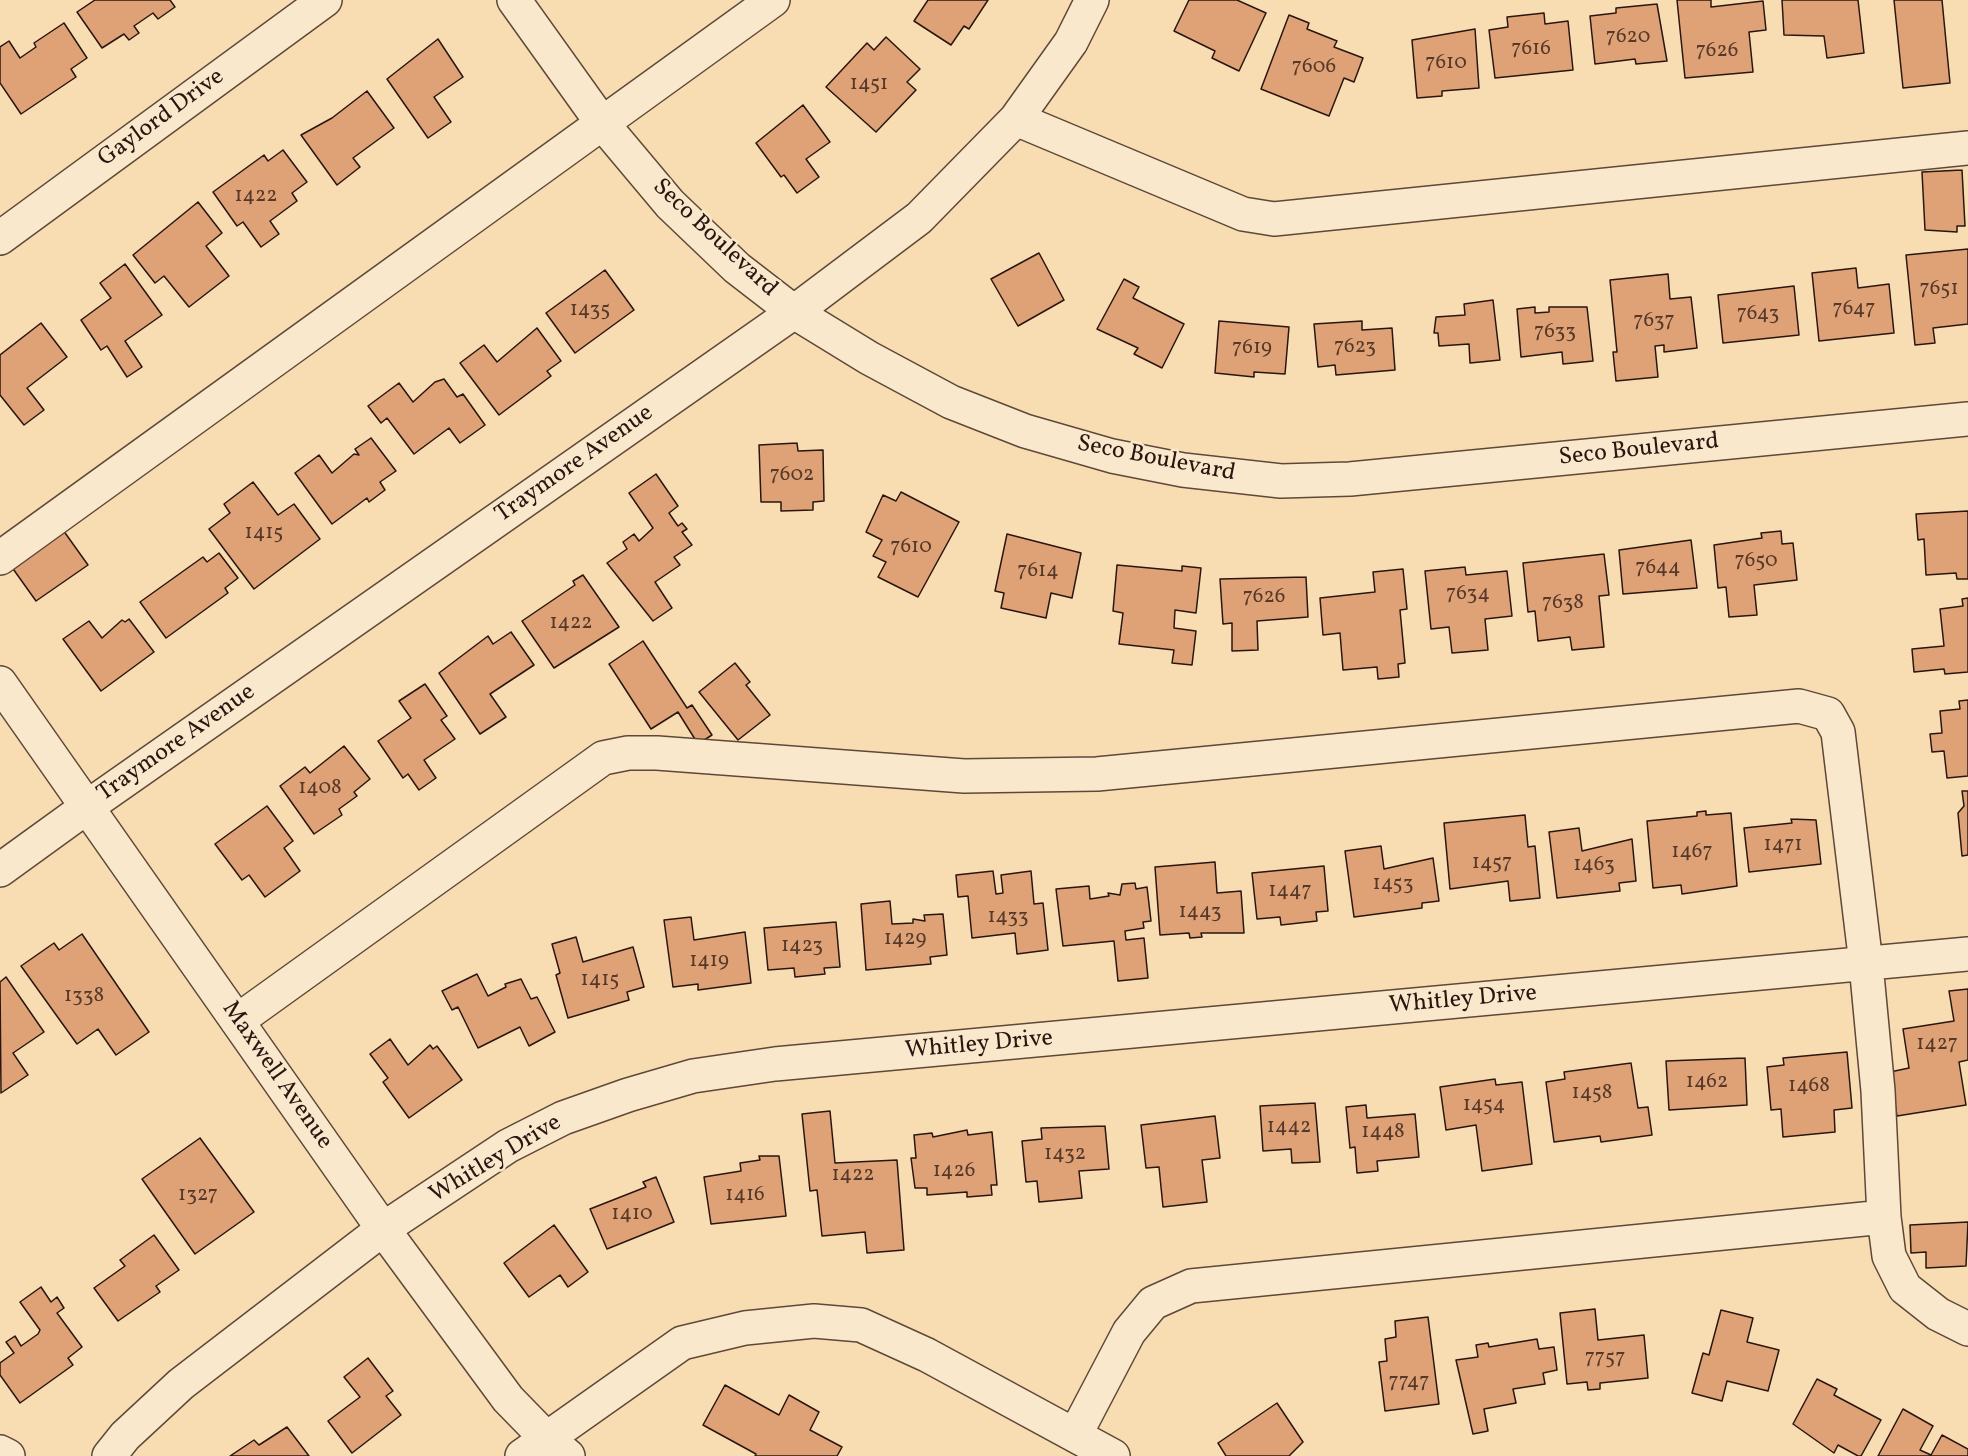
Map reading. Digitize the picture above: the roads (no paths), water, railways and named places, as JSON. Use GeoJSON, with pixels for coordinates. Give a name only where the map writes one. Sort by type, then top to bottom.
{"type":"FeatureCollection","features":[{"type":"Feature","properties":{"kind":"street","name":"Gaylord Drive"},"geometry":{"type":"LineString","coordinates":[[0,238],[325,0]]}},
{"type":"Feature","properties":{"kind":"street","name":"Seco Boulevard"},"geometry":{"type":"LineString","coordinates":[[514,0],[602,123],[669,204],[737,268],[794,312],[869,358],[951,402],[1025,431],[1112,456],[1183,470],[1281,481],[1350,479],[1968,418]]}},
{"type":"Feature","properties":{"kind":"street"},"geometry":{"type":"LineString","coordinates":[[0,558],[773,0]]}},
{"type":"Feature","properties":{"kind":"street","name":"Traymore Avenue"},"geometry":{"type":"LineString","coordinates":[[0,870],[794,312],[919,218],[1016,119],[1071,42],[1092,0]]}},
{"type":"Feature","properties":{"kind":"street"},"geometry":{"type":"LineString","coordinates":[[1016,119],[1243,214],[1274,219],[1968,148]]}},
{"type":"Feature","properties":{"kind":"street","name":"Maxwell Avenue"},"geometry":{"type":"LineString","coordinates":[[0,683],[383,1229],[545,1450]]}},
{"type":"Feature","properties":{"kind":"street"},"geometry":{"type":"LineString","coordinates":[[237,1021],[603,758],[628,753],[657,753],[964,776],[1097,774],[1799,706],[1828,714],[1838,732],[1866,964],[1878,1091],[1884,1217],[1889,1257],[1905,1288],[1938,1314],[1968,1329]]}},
{"type":"Feature","properties":{"kind":"street","name":"Whitley Drive"},"geometry":{"type":"LineString","coordinates":[[109,1456],[125,1436],[181,1384],[383,1229],[508,1146],[563,1118],[628,1095],[693,1076],[787,1063],[1968,954]]}},
{"type":"Feature","properties":{"kind":"street"},"geometry":{"type":"LineString","coordinates":[[1075,1435],[1129,1332],[1153,1303],[1191,1286],[1884,1217]]}},
{"type":"Feature","properties":{"kind":"street"},"geometry":{"type":"LineString","coordinates":[[545,1450],[682,1343],[745,1329],[814,1321],[861,1325],[927,1355],[1113,1456]]}},
{"type":"Feature","properties":{"kind":"street"},"geometry":{"type":"LineString","coordinates":[[0,1452],[8,1456]]}}]}
